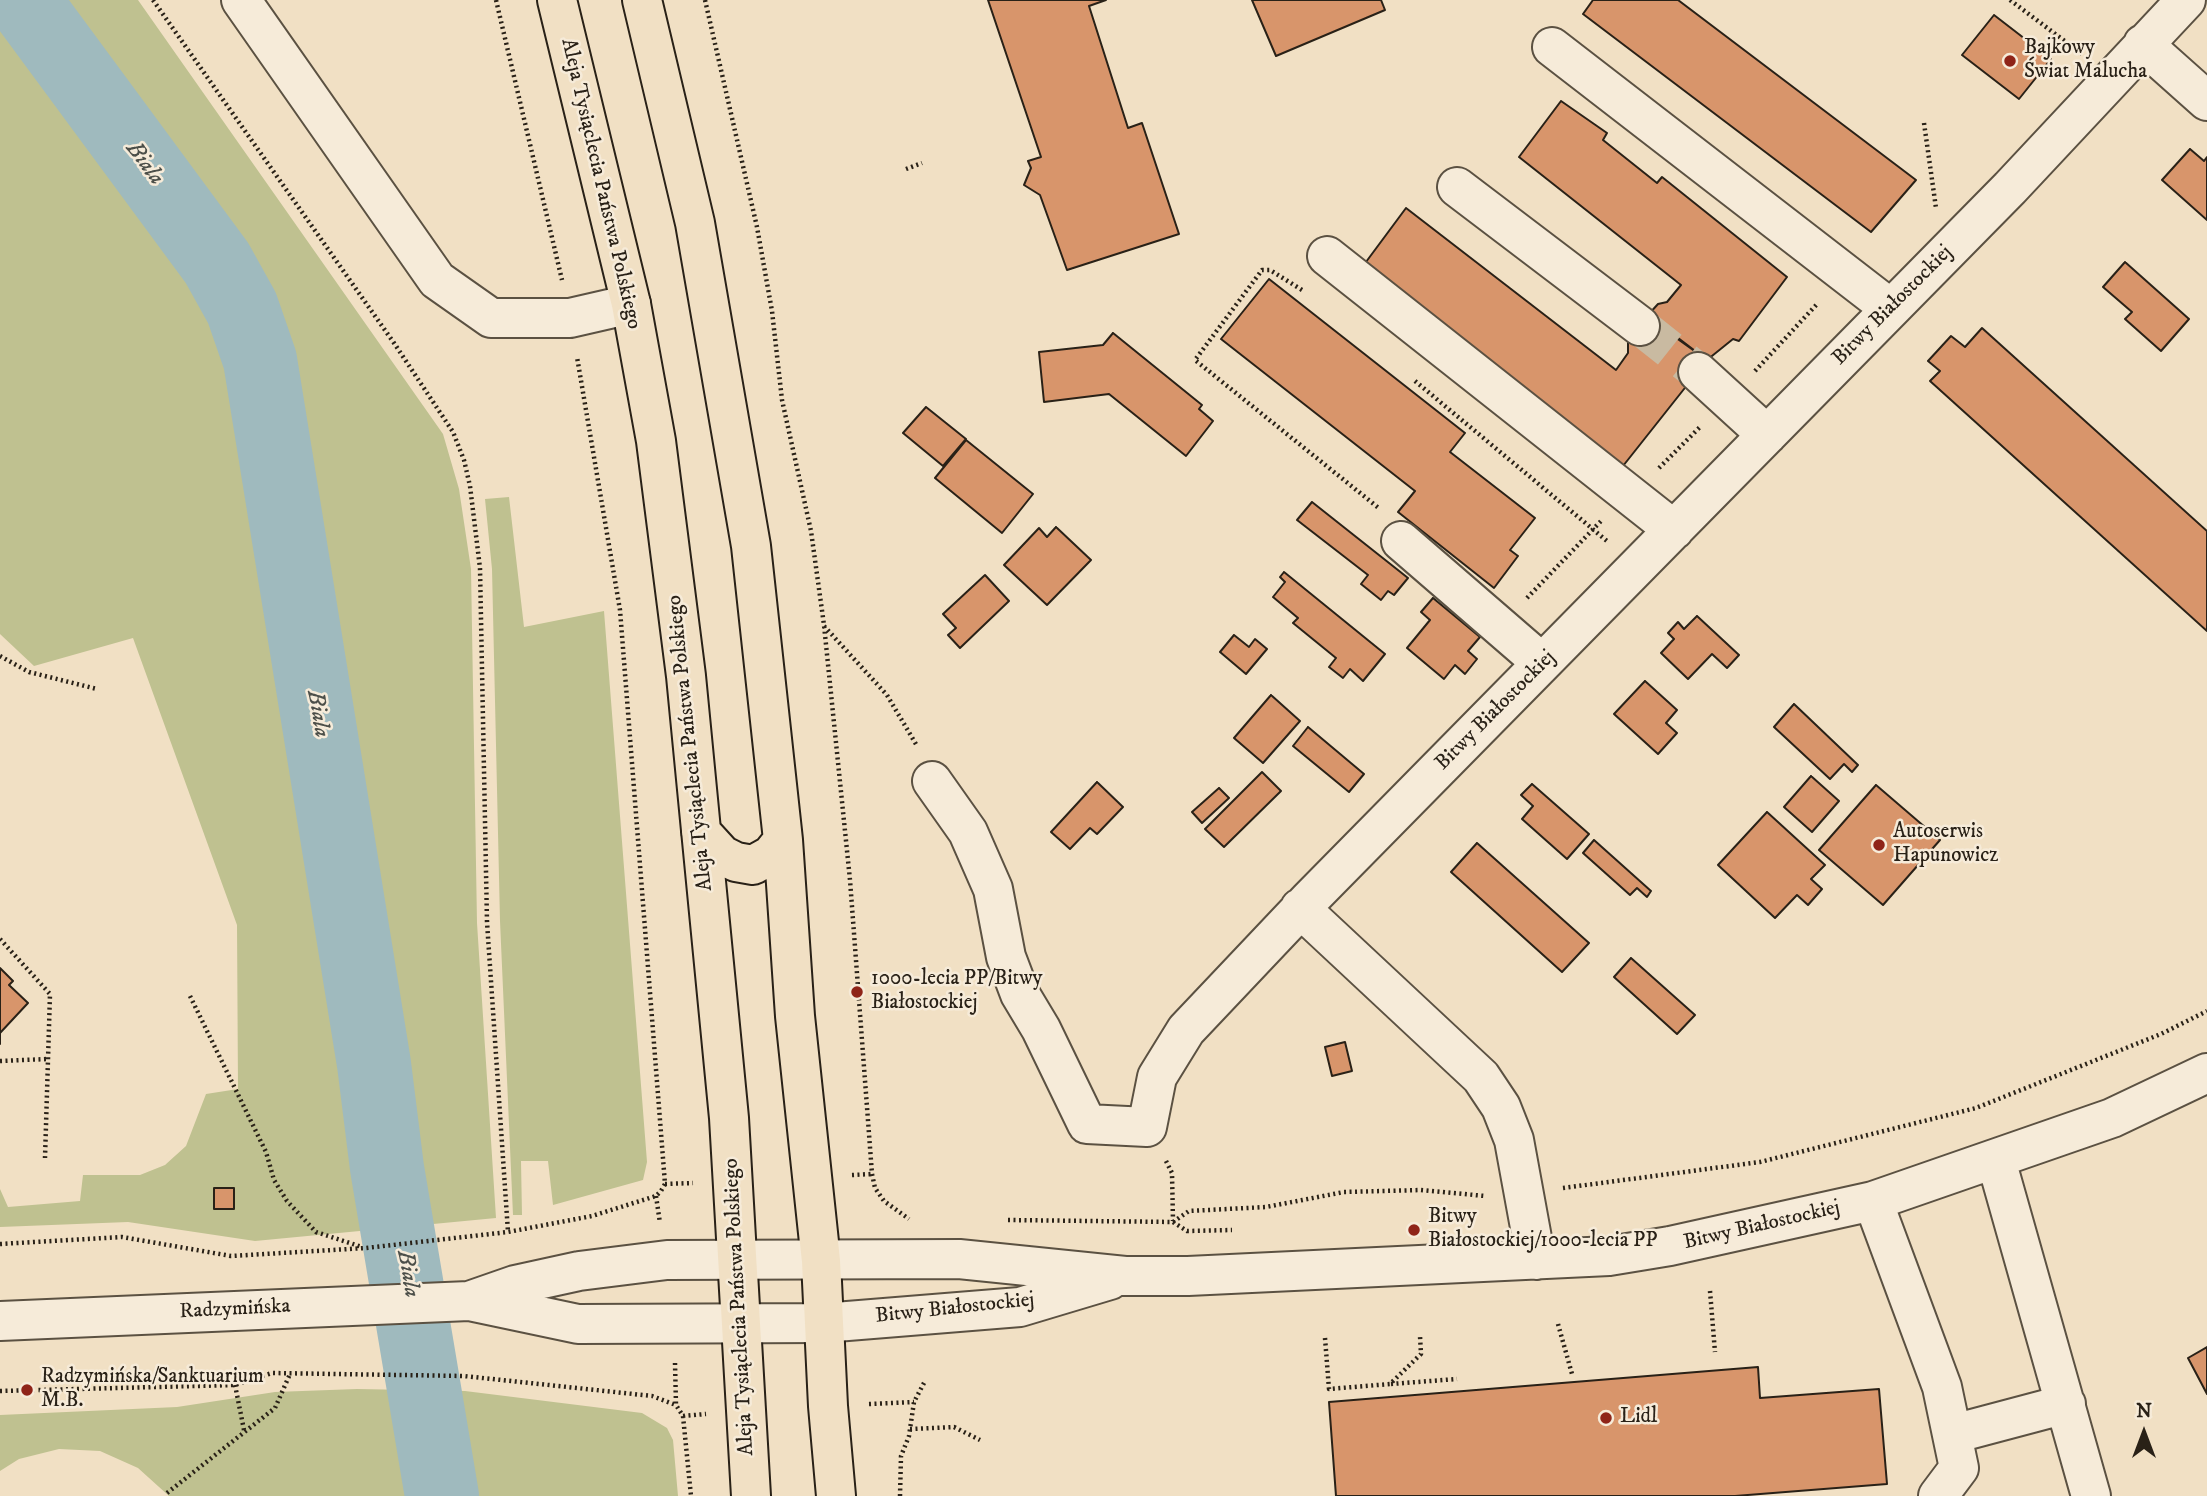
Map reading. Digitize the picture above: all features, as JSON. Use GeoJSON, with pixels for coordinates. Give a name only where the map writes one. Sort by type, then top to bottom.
{"type":"FeatureCollection","features":[{"type":"Feature","properties":{"kind":"main road","name":"Aleja Tysiąclecia Państwa Polskiego"},"geometry":{"type":"LineString","coordinates":[[557,0],[631,304],[656,441],[686,676],[729,1118],[735,1261],[751,1496]]}},
{"type":"Feature","properties":{"kind":"main road"},"geometry":{"type":"LineString","coordinates":[[642,0],[695,223],[749,534],[783,840],[795,1016],[821,1261],[836,1496]]}},
{"type":"Feature","properties":{"kind":"main road"},"geometry":{"type":"LineString","coordinates":[[701,832],[722,855],[736,862],[753,865],[771,855],[783,840]]}},
{"type":"Feature","properties":{"kind":"street"},"geometry":{"type":"LineString","coordinates":[[241,0],[437,280],[491,318],[570,318],[631,304]]}},
{"type":"Feature","properties":{"kind":"street","name":"Bitwy Białostockiej"},"geometry":{"type":"LineString","coordinates":[[1147,1127],[1157,1077],[1186,1030],[1305,904],[1942,257],[2186,0]]}},
{"type":"Feature","properties":{"kind":"street"},"geometry":{"type":"LineString","coordinates":[[2143,44],[2207,101]]}},
{"type":"Feature","properties":{"kind":"street"},"geometry":{"type":"LineString","coordinates":[[1552,47],[1891,309]]}},
{"type":"Feature","properties":{"kind":"street"},"geometry":{"type":"LineString","coordinates":[[1457,187],[1640,326]]}},
{"type":"Feature","properties":{"kind":"street"},"geometry":{"type":"LineString","coordinates":[[1327,256],[1674,530]]}},
{"type":"Feature","properties":{"kind":"street"},"geometry":{"type":"LineString","coordinates":[[1698,372],[1767,435]]}},
{"type":"Feature","properties":{"kind":"street"},"geometry":{"type":"LineString","coordinates":[[1401,541],[1542,663]]}},
{"type":"Feature","properties":{"kind":"street"},"geometry":{"type":"LineString","coordinates":[[932,781],[968,832],[992,889],[1006,957],[1020,994],[1041,1029],[1087,1124],[1147,1127]]}},
{"type":"Feature","properties":{"kind":"street"},"geometry":{"type":"LineString","coordinates":[[1305,904],[1481,1077],[1502,1107],[1514,1140],[1510,1195],[1536,1260]]}},
{"type":"Feature","properties":{"kind":"street","name":"Bitwy Białostockiej"},"geometry":{"type":"LineString","coordinates":[[735,1261],[958,1259],[1125,1276],[1233,1276],[1609,1256],[1670,1246],[1873,1201],[2112,1118],[2207,1073]]}},
{"type":"Feature","properties":{"kind":"street"},"geometry":{"type":"LineString","coordinates":[[1996,1160],[2091,1496]]}},
{"type":"Feature","properties":{"kind":"street"},"geometry":{"type":"LineString","coordinates":[[1873,1201],[1942,1387],[1954,1473],[2066,1404]]}},
{"type":"Feature","properties":{"kind":"street","name":"Radzymińska"},"geometry":{"type":"LineString","coordinates":[[462,1301],[515,1285],[579,1271],[667,1260],[735,1261]]}},
{"type":"Feature","properties":{"kind":"street","name":"Bitwy Białostockiej"},"geometry":{"type":"LineString","coordinates":[[739,1324],[823,1322],[1020,1307],[1125,1276]]}},
{"type":"Feature","properties":{"kind":"street","name":"Radzymińska"},"geometry":{"type":"LineString","coordinates":[[0,1321],[462,1301],[578,1324],[739,1324]]}},
{"type":"Feature","properties":{"kind":"path"},"geometry":{"type":"LineString","coordinates":[[153,0],[394,343],[453,432],[464,460],[470,486],[480,568],[487,922],[508,1232]]}},
{"type":"Feature","properties":{"kind":"path"},"geometry":{"type":"LineString","coordinates":[[0,1244],[122,1237],[231,1256],[366,1248],[508,1232],[616,1209],[656,1196],[665,1184],[620,610],[570,318],[516,74],[496,0]]}},
{"type":"Feature","properties":{"kind":"path"},"geometry":{"type":"LineString","coordinates":[[705,0],[759,239],[772,311],[782,400],[811,531],[824,625],[850,880],[872,1174],[875,1188],[884,1201],[910,1220]]}},
{"type":"Feature","properties":{"kind":"path"},"geometry":{"type":"LineString","coordinates":[[2010,0],[2112,77]]}},
{"type":"Feature","properties":{"kind":"path"},"geometry":{"type":"LineString","coordinates":[[1924,122],[1942,257]]}},
{"type":"Feature","properties":{"kind":"path"},"geometry":{"type":"LineString","coordinates":[[906,169],[922,163]]}},
{"type":"Feature","properties":{"kind":"path"},"geometry":{"type":"LineString","coordinates":[[1307,292],[1297,289],[1270,270],[1262,270],[1195,360],[1389,516],[1401,541]]}},
{"type":"Feature","properties":{"kind":"path"},"geometry":{"type":"LineString","coordinates":[[1500,626],[1593,529],[1728,400],[1845,274]]}},
{"type":"Feature","properties":{"kind":"path"},"geometry":{"type":"LineString","coordinates":[[1413,380],[1637,567]]}},
{"type":"Feature","properties":{"kind":"path"},"geometry":{"type":"LineString","coordinates":[[824,625],[887,695],[909,729],[932,781]]}},
{"type":"Feature","properties":{"kind":"path"},"geometry":{"type":"LineString","coordinates":[[0,656],[30,672],[97,688]]}},
{"type":"Feature","properties":{"kind":"path"},"geometry":{"type":"LineString","coordinates":[[0,939],[50,994],[45,1158]]}},
{"type":"Feature","properties":{"kind":"path"},"geometry":{"type":"LineString","coordinates":[[190,996],[266,1152],[274,1180],[287,1201],[316,1232],[366,1248]]}},
{"type":"Feature","properties":{"kind":"path"},"geometry":{"type":"LineString","coordinates":[[1007,1220],[1173,1222],[1189,1211],[1266,1207],[1344,1192],[1421,1190],[1510,1195],[1760,1162],[1964,1111],[2161,1034],[2207,1011]]}},
{"type":"Feature","properties":{"kind":"path"},"geometry":{"type":"LineString","coordinates":[[0,1061],[48,1059]]}},
{"type":"Feature","properties":{"kind":"path"},"geometry":{"type":"LineString","coordinates":[[1147,1127],[1172,1173],[1173,1222]]}},
{"type":"Feature","properties":{"kind":"path"},"geometry":{"type":"LineString","coordinates":[[1710,1290],[1715,1352]]}},
{"type":"Feature","properties":{"kind":"path"},"geometry":{"type":"LineString","coordinates":[[1558,1324],[1572,1374]]}},
{"type":"Feature","properties":{"kind":"path"},"geometry":{"type":"LineString","coordinates":[[1390,1384],[1421,1354],[1420,1336]]}},
{"type":"Feature","properties":{"kind":"path"},"geometry":{"type":"LineString","coordinates":[[1325,1338],[1329,1389],[1457,1379]]}},
{"type":"Feature","properties":{"kind":"path"},"geometry":{"type":"LineString","coordinates":[[0,1391],[235,1384],[272,1373],[464,1376],[652,1396],[676,1405],[682,1416],[691,1496]]}},
{"type":"Feature","properties":{"kind":"path"},"geometry":{"type":"LineString","coordinates":[[167,1493],[275,1408],[290,1374]]}},
{"type":"Feature","properties":{"kind":"path"},"geometry":{"type":"LineString","coordinates":[[900,1496],[898,1469],[910,1429],[914,1402],[925,1381]]}},
{"type":"Feature","properties":{"kind":"path"},"geometry":{"type":"LineString","coordinates":[[235,1384],[244,1430]]}},
{"type":"Feature","properties":{"kind":"path"},"geometry":{"type":"LineString","coordinates":[[910,1429],[954,1427],[980,1440]]}},
{"type":"Feature","properties":{"kind":"green space"},"geometry":{"type":"Polygon","coordinates":[[[0,0],[138,0],[443,434],[459,489],[471,569],[477,923],[496,1218],[255,1241],[128,1222],[0,1227],[0,1189],[8,1207],[80,1201],[83,1175],[140,1175],[165,1165],[186,1146],[206,1094],[238,1089],[237,925],[133,638],[34,666],[0,634],[0,0]]]}},
{"type":"Feature","properties":{"kind":"green space"},"geometry":{"type":"Polygon","coordinates":[[[509,497],[524,627],[604,611],[647,1162],[643,1180],[553,1205],[548,1161],[521,1161],[522,1215],[513,1215],[500,921],[492,569],[485,499],[509,497]]]}},
{"type":"Feature","properties":{"kind":"green space"},"geometry":{"type":"Polygon","coordinates":[[[357,1389],[465,1391],[642,1413],[667,1428],[673,1440],[678,1496],[169,1496],[138,1468],[100,1451],[59,1449],[19,1459],[0,1471],[0,1415],[177,1407],[275,1392],[357,1389]]]}},
{"type":"Feature","properties":{"kind":"building"},"geometry":{"type":"Polygon","coordinates":[[[988,0],[1106,0],[1089,6],[1128,128],[1142,123],[1179,234],[1067,270],[1040,195],[1024,185],[1031,168],[1028,161],[1041,157],[988,0]]]}},
{"type":"Feature","properties":{"kind":"building"},"geometry":{"type":"Polygon","coordinates":[[[1252,0],[1381,0],[1385,10],[1276,56],[1252,0]]]}},
{"type":"Feature","properties":{"kind":"building"},"geometry":{"type":"Polygon","coordinates":[[[1593,0],[1678,0],[1916,180],[1871,232],[1583,14],[1593,0]]]}},
{"type":"Feature","properties":{"kind":"building"},"geometry":{"type":"Polygon","coordinates":[[[1994,15],[2051,59],[2019,99],[1962,55],[1994,15]]]}},
{"type":"Feature","properties":{"kind":"building"},"geometry":{"type":"Polygon","coordinates":[[[1561,101],[1607,133],[1603,140],[1657,183],[1662,177],[1787,277],[1739,341],[1733,339],[1707,360],[1648,315],[1658,304],[1667,302],[1681,285],[1519,157],[1561,101]]]}},
{"type":"Feature","properties":{"kind":"building"},"geometry":{"type":"Polygon","coordinates":[[[2190,149],[2204,161],[2207,157],[2207,220],[2162,180],[2190,149]]]}},
{"type":"Feature","properties":{"kind":"building"},"geometry":{"type":"Polygon","coordinates":[[[1406,208],[1616,370],[1628,353],[1628,341],[1647,317],[1707,360],[1623,466],[1363,266],[1406,208]]]}},
{"type":"Feature","properties":{"kind":"building"},"geometry":{"type":"Polygon","coordinates":[[[2125,262],[2189,319],[2161,351],[2125,319],[2132,312],[2103,287],[2125,262]]]}},
{"type":"Feature","properties":{"kind":"building"},"geometry":{"type":"Polygon","coordinates":[[[1269,279],[1465,433],[1450,452],[1535,518],[1510,550],[1518,556],[1494,588],[1398,512],[1415,491],[1221,339],[1269,279]]]}},
{"type":"Feature","properties":{"kind":"building"},"geometry":{"type":"Polygon","coordinates":[[[1982,328],[2207,531],[2207,631],[1930,381],[1940,371],[1928,361],[1951,336],[1965,347],[1982,328]]]}},
{"type":"Feature","properties":{"kind":"building"},"geometry":{"type":"Polygon","coordinates":[[[1113,333],[1202,405],[1199,409],[1213,421],[1186,456],[1109,394],[1044,402],[1039,352],[1103,345],[1113,333]]]}},
{"type":"Feature","properties":{"kind":"building"},"geometry":{"type":"Polygon","coordinates":[[[926,407],[966,439],[943,466],[903,433],[926,407]]]}},
{"type":"Feature","properties":{"kind":"building"},"geometry":{"type":"Polygon","coordinates":[[[966,440],[1033,494],[1002,533],[935,478],[966,440]]]}},
{"type":"Feature","properties":{"kind":"building"},"geometry":{"type":"Polygon","coordinates":[[[1312,502],[1408,578],[1394,595],[1388,591],[1381,600],[1361,584],[1368,575],[1297,520],[1312,502]]]}},
{"type":"Feature","properties":{"kind":"building"},"geometry":{"type":"Polygon","coordinates":[[[1056,527],[1091,560],[1047,605],[1004,565],[1039,528],[1047,537],[1056,527]]]}},
{"type":"Feature","properties":{"kind":"building"},"geometry":{"type":"Polygon","coordinates":[[[1284,572],[1385,654],[1363,681],[1350,669],[1343,678],[1329,667],[1336,658],[1293,623],[1298,618],[1273,597],[1285,582],[1280,577],[1284,572]]]}},
{"type":"Feature","properties":{"kind":"building"},"geometry":{"type":"Polygon","coordinates":[[[985,575],[1009,601],[960,648],[948,635],[956,628],[943,614],[985,575]]]}},
{"type":"Feature","properties":{"kind":"building"},"geometry":{"type":"Polygon","coordinates":[[[1433,598],[1480,637],[1468,651],[1477,659],[1465,674],[1455,665],[1444,679],[1407,648],[1430,620],[1421,612],[1433,598]]]}},
{"type":"Feature","properties":{"kind":"building"},"geometry":{"type":"Polygon","coordinates":[[[1697,616],[1739,655],[1727,668],[1712,654],[1688,679],[1661,653],[1674,639],[1668,633],[1678,622],[1684,629],[1697,616]]]}},
{"type":"Feature","properties":{"kind":"building"},"geometry":{"type":"Polygon","coordinates":[[[1234,635],[1249,647],[1255,639],[1267,649],[1246,674],[1220,652],[1234,635]]]}},
{"type":"Feature","properties":{"kind":"building"},"geometry":{"type":"Polygon","coordinates":[[[1645,681],[1677,710],[1666,723],[1677,733],[1658,754],[1614,714],[1645,681]]]}},
{"type":"Feature","properties":{"kind":"building"},"geometry":{"type":"Polygon","coordinates":[[[1271,695],[1300,721],[1263,763],[1234,738],[1271,695]]]}},
{"type":"Feature","properties":{"kind":"building"},"geometry":{"type":"Polygon","coordinates":[[[1794,704],[1858,765],[1852,772],[1844,764],[1830,779],[1774,727],[1794,704]]]}},
{"type":"Feature","properties":{"kind":"building"},"geometry":{"type":"Polygon","coordinates":[[[1308,727],[1364,774],[1349,792],[1293,746],[1308,727]]]}},
{"type":"Feature","properties":{"kind":"building"},"geometry":{"type":"Polygon","coordinates":[[[1262,772],[1281,791],[1224,847],[1205,829],[1262,772]]]}},
{"type":"Feature","properties":{"kind":"building"},"geometry":{"type":"Polygon","coordinates":[[[1811,776],[1839,801],[1812,832],[1784,807],[1811,776]]]}},
{"type":"Feature","properties":{"kind":"building"},"geometry":{"type":"Polygon","coordinates":[[[1097,782],[1123,807],[1097,834],[1090,828],[1070,849],[1051,832],[1097,782]]]}},
{"type":"Feature","properties":{"kind":"building"},"geometry":{"type":"Polygon","coordinates":[[[1532,784],[1589,834],[1567,859],[1522,819],[1533,806],[1521,795],[1532,784]]]}},
{"type":"Feature","properties":{"kind":"building","name":"Autoserwis Hapunowicz"},"geometry":{"type":"Polygon","coordinates":[[[1876,785],[1940,840],[1883,905],[1819,850],[1876,785]]]}},
{"type":"Feature","properties":{"kind":"building"},"geometry":{"type":"Polygon","coordinates":[[[1219,788],[1229,798],[1202,823],[1192,812],[1219,788]]]}},
{"type":"Feature","properties":{"kind":"building"},"geometry":{"type":"Polygon","coordinates":[[[1767,812],[1825,865],[1811,879],[1822,889],[1808,905],[1797,895],[1775,918],[1718,865],[1767,812]]]}},
{"type":"Feature","properties":{"kind":"building"},"geometry":{"type":"Polygon","coordinates":[[[1594,840],[1651,891],[1647,897],[1637,888],[1630,895],[1583,853],[1594,840]]]}},
{"type":"Feature","properties":{"kind":"building"},"geometry":{"type":"Polygon","coordinates":[[[1477,843],[1589,943],[1562,972],[1451,872],[1477,843]]]}},
{"type":"Feature","properties":{"kind":"building"},"geometry":{"type":"Polygon","coordinates":[[[1631,958],[1695,1015],[1677,1034],[1614,977],[1631,958]]]}},
{"type":"Feature","properties":{"kind":"building"},"geometry":{"type":"Polygon","coordinates":[[[0,968],[13,981],[9,985],[28,1003],[0,1033],[0,968]]]}},
{"type":"Feature","properties":{"kind":"building"},"geometry":{"type":"Polygon","coordinates":[[[1345,1042],[1352,1071],[1332,1076],[1325,1047],[1345,1042]]]}},
{"type":"Feature","properties":{"kind":"building"},"geometry":{"type":"Polygon","coordinates":[[[214,1188],[234,1188],[234,1209],[214,1209],[214,1188]]]}},
{"type":"Feature","properties":{"kind":"building"},"geometry":{"type":"Polygon","coordinates":[[[2207,1347],[2207,1394],[2188,1358],[2207,1347]]]}},
{"type":"Feature","properties":{"kind":"building","name":"Lidl"},"geometry":{"type":"Polygon","coordinates":[[[1758,1367],[1760,1398],[1879,1389],[1887,1484],[1735,1496],[1336,1496],[1329,1402],[1758,1367]]]}},
{"type":"Feature","properties":{"kind":"waterway","name":"Biala"},"geometry":{"type":"LineString","coordinates":[[23,0],[217,263],[242,308],[260,360],[374,1064],[387,1168],[442,1496]]}},
{"type":"Feature","properties":{"kind":"tunnel"},"geometry":{"type":"LineString","coordinates":[[1640,326],[1698,372]]}},
{"type":"Feature","properties":{"kind":"place","name":"Bajkowy Świat Malucha"},"geometry":{"type":"Point","coordinates":[2010,61]}},
{"type":"Feature","properties":{"kind":"place","name":"Autoserwis Hapunowicz"},"geometry":{"type":"Point","coordinates":[1879,845]}},
{"type":"Feature","properties":{"kind":"place","name":"1000-lecia PP/Bitwy Białostockiej"},"geometry":{"type":"Point","coordinates":[857,992]}},
{"type":"Feature","properties":{"kind":"place","name":"Bitwy Białostockiej/1000-lecia PP"},"geometry":{"type":"Point","coordinates":[1414,1230]}},
{"type":"Feature","properties":{"kind":"place","name":"Radzymińska/Sanktuarium M.B."},"geometry":{"type":"Point","coordinates":[27,1390]}},
{"type":"Feature","properties":{"kind":"place","name":"Lidl"},"geometry":{"type":"Point","coordinates":[1606,1418]}}]}
